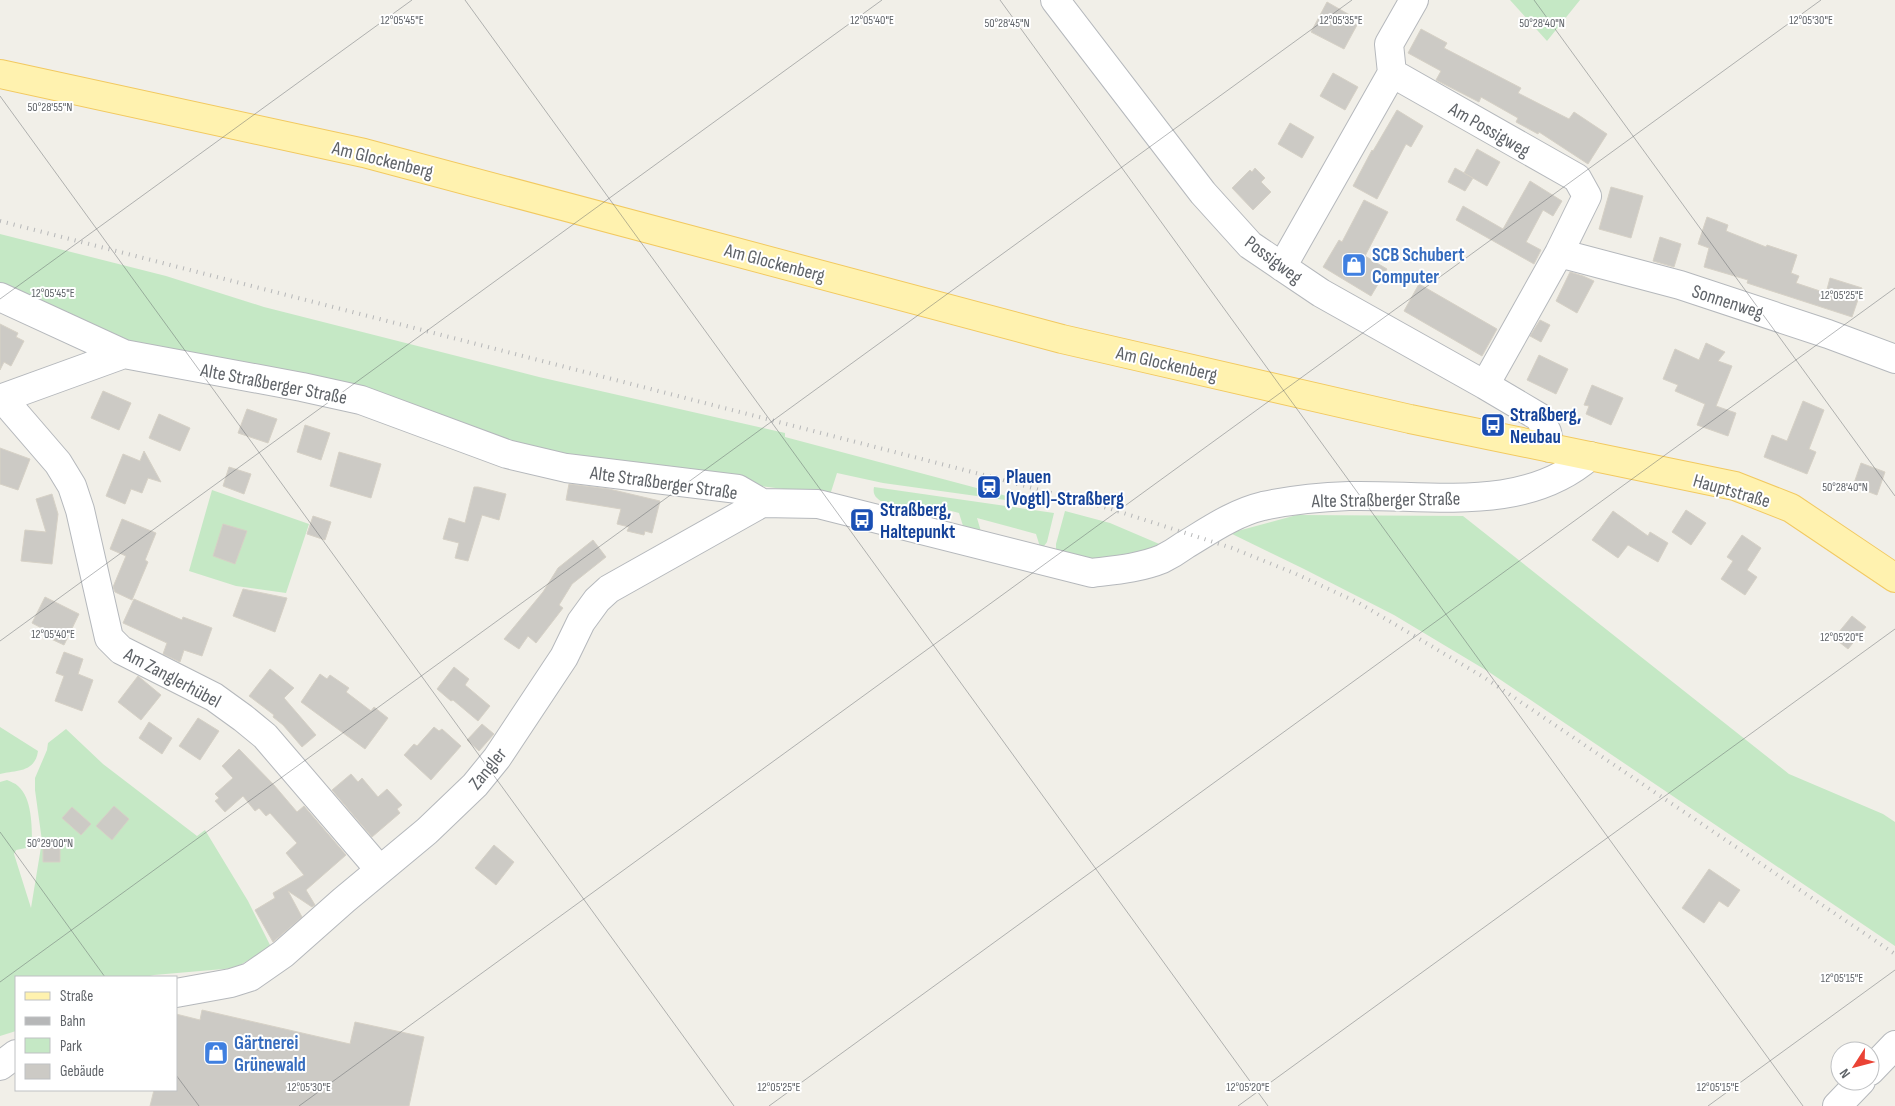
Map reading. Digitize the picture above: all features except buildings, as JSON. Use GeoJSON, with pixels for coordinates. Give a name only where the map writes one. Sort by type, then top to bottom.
{"type":"FeatureCollection","features":[{"type":"Feature","properties":{"kind":"main road","name":"Am Glockenberg"},"geometry":{"type":"LineString","coordinates":[[0,74],[364,153],[1062,339],[1410,419],[1550,448]]}},
{"type":"Feature","properties":{"kind":"main road","name":"Hauptstraße"},"geometry":{"type":"LineString","coordinates":[[1550,448],[1734,486],[1791,508],[1895,578]]}},
{"type":"Feature","properties":{"kind":"street","name":"Possigweg"},"geometry":{"type":"LineString","coordinates":[[1055,0],[1203,193],[1250,245],[1321,293],[1539,417],[1547,432],[1550,448]]}},
{"type":"Feature","properties":{"kind":"street"},"geometry":{"type":"LineString","coordinates":[[1282,267],[1392,73],[1389,44],[1414,0]]}},
{"type":"Feature","properties":{"kind":"street","name":"Am Possigweg"},"geometry":{"type":"LineString","coordinates":[[1392,73],[1577,178],[1587,196],[1558,253],[1485,385]]}},
{"type":"Feature","properties":{"kind":"street","name":"Sonnenweg"},"geometry":{"type":"LineString","coordinates":[[1558,253],[1680,285],[1828,334],[1895,359]]}},
{"type":"Feature","properties":{"kind":"street","name":"Alte Straßberger Straße"},"geometry":{"type":"LineString","coordinates":[[0,297],[124,354],[302,387],[361,400],[507,454],[566,468],[738,490],[762,503],[818,504],[1092,573],[1126,569],[1163,559],[1231,517],[1262,506],[1300,500],[1349,496],[1478,498],[1519,492],[1556,479],[1574,470],[1590,456]]}},
{"type":"Feature","properties":{"kind":"street"},"geometry":{"type":"LineString","coordinates":[[1,399],[124,354]]}},
{"type":"Feature","properties":{"kind":"street","name":"Am Zanglerhübel"},"geometry":{"type":"LineString","coordinates":[[1,399],[58,463],[72,486],[80,510],[109,638],[121,650],[214,697],[265,736],[379,869]]}},
{"type":"Feature","properties":{"kind":"street","name":"Zangler"},"geometry":{"type":"LineString","coordinates":[[178,993],[231,983],[250,977],[283,954],[379,869],[427,831],[475,785],[497,758],[554,673],[581,622],[609,589],[762,503]]}},
{"type":"Feature","properties":{"kind":"street"},"geometry":{"type":"LineString","coordinates":[[1880,1060],[1895,1044]]}},
{"type":"Feature","properties":{"kind":"street"},"geometry":{"type":"LineString","coordinates":[[0,1066],[15,1055]]}},
{"type":"Feature","properties":{"kind":"street"},"geometry":{"type":"LineString","coordinates":[[1837,1106],[1851,1091]]}},
{"type":"Feature","properties":{"kind":"green space"},"geometry":{"type":"Polygon","coordinates":[[[1510,0],[1580,0],[1547,41],[1510,0]]]}},
{"type":"Feature","properties":{"kind":"green space"},"geometry":{"type":"Polygon","coordinates":[[[0,234],[166,276],[264,307],[539,377],[785,433],[785,437],[1041,505],[883,483],[837,473],[830,495],[568,461],[125,343],[0,290],[0,234]]]}},
{"type":"Feature","properties":{"kind":"green space"},"geometry":{"type":"Polygon","coordinates":[[[874,487],[1054,513],[1047,542],[1041,550],[1036,534],[977,518],[982,535],[964,529],[959,513],[929,505],[934,521],[895,508],[881,501],[874,495],[874,487]]]}},
{"type":"Feature","properties":{"kind":"green space"},"geometry":{"type":"Polygon","coordinates":[[[212,490],[309,524],[286,593],[236,586],[189,571],[212,490]]]}},
{"type":"Feature","properties":{"kind":"green space"},"geometry":{"type":"Polygon","coordinates":[[[1065,511],[1110,523],[1164,546],[1110,561],[1056,557],[1056,544],[1065,511]]]}},
{"type":"Feature","properties":{"kind":"green space"},"geometry":{"type":"Polygon","coordinates":[[[1297,515],[1463,516],[1789,774],[1883,814],[1895,822],[1895,946],[1489,672],[1394,615],[1230,533],[1297,515]]]}},
{"type":"Feature","properties":{"kind":"green space"},"geometry":{"type":"Polygon","coordinates":[[[0,727],[38,751],[36,758],[29,767],[0,774],[0,727]]]}},
{"type":"Feature","properties":{"kind":"green space"},"geometry":{"type":"Polygon","coordinates":[[[66,729],[103,764],[197,836],[205,830],[248,901],[271,947],[235,968],[150,976],[15,976],[15,1031],[0,1036],[0,782],[7,780],[17,785],[23,791],[29,805],[32,843],[26,848],[16,850],[14,854],[31,908],[42,841],[35,778],[48,743],[66,729]]]}},
{"type":"Feature","properties":{"kind":"railway"},"geometry":{"type":"LineString","coordinates":[[0,221],[999,479],[1111,509],[1232,548],[1294,573],[1359,603],[1485,678],[1895,954]]}},
{"type":"Feature","properties":{"kind":"place","name":"SCB Schubert Computer"},"geometry":{"type":"Point","coordinates":[1354,265]}},
{"type":"Feature","properties":{"kind":"place","name":"Straßberg, Neubau"},"geometry":{"type":"Point","coordinates":[1493,425]}},
{"type":"Feature","properties":{"kind":"place","name":"Plauen (Vogtl)-Straßberg"},"geometry":{"type":"Point","coordinates":[989,487]}},
{"type":"Feature","properties":{"kind":"place","name":"Straßberg, Haltepunkt"},"geometry":{"type":"Point","coordinates":[862,520]}},
{"type":"Feature","properties":{"kind":"place","name":"Gärtnerei Grünewald"},"geometry":{"type":"Point","coordinates":[216,1053]}}]}
